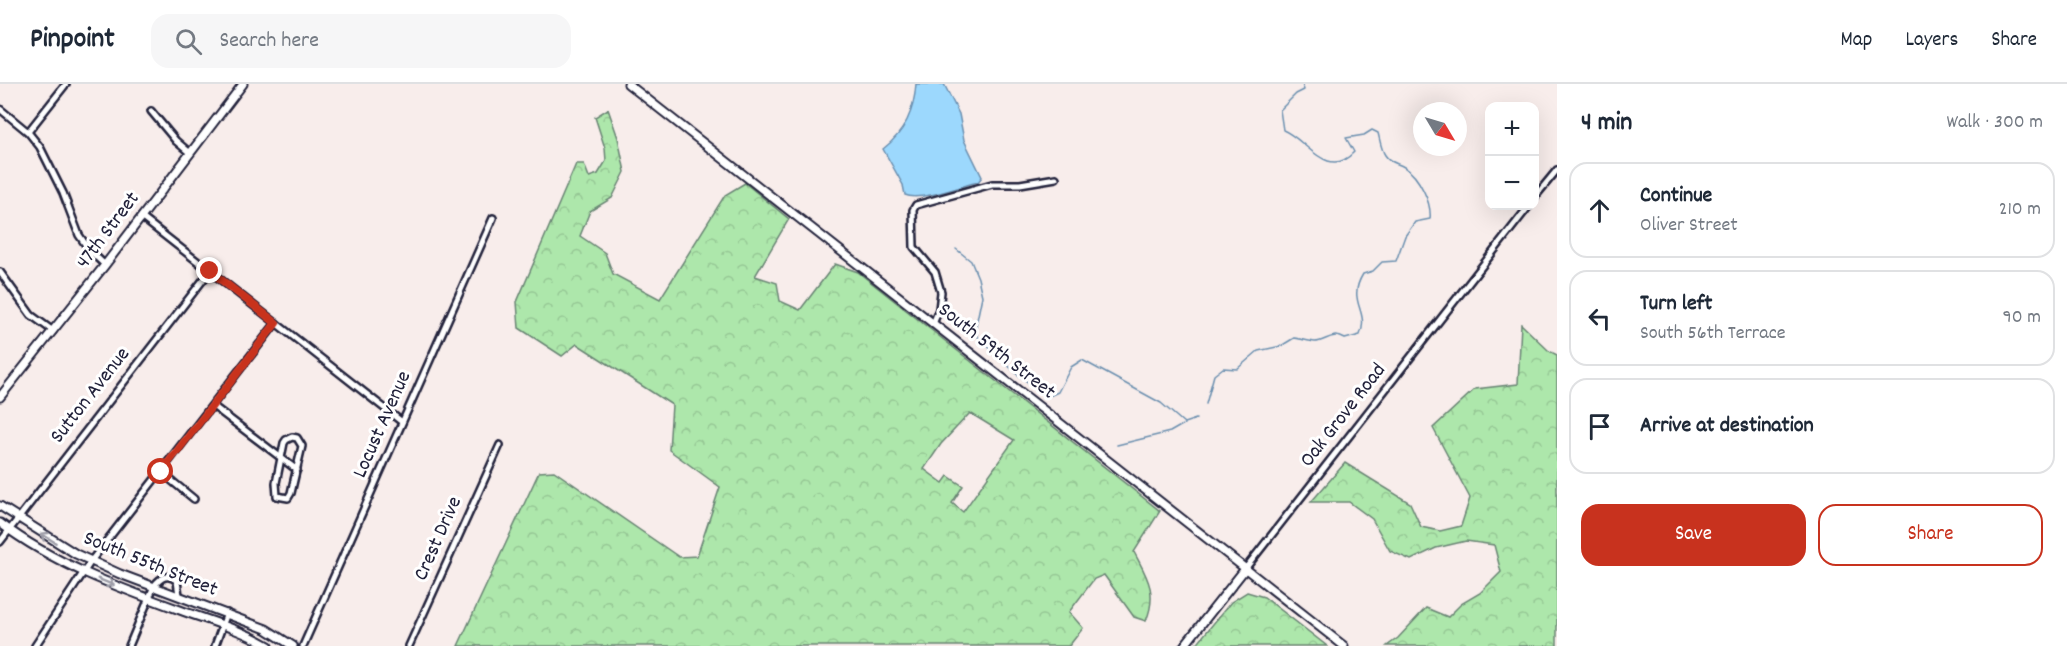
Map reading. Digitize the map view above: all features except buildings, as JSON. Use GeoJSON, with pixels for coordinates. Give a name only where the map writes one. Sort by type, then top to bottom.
{"type":"FeatureCollection","features":[{"type":"Feature","properties":{"kind":"main road","name":"47th Street"},"geometry":{"type":"LineString","coordinates":[[0,397],[105,265],[243,84]]}},
{"type":"Feature","properties":{"kind":"main road","name":"South 59th Street"},"geometry":{"type":"LineString","coordinates":[[628,84],[1344,646]]}},
{"type":"Feature","properties":{"kind":"main road","name":"South 55th Street"},"geometry":{"type":"LineString","coordinates":[[0,506],[54,541],[91,561],[266,629],[293,646]]}},
{"type":"Feature","properties":{"kind":"main road","name":"South 55th Street"},"geometry":{"type":"LineString","coordinates":[[0,523],[83,572],[149,599],[239,631],[269,646]]}},
{"type":"Feature","properties":{"kind":"main road","name":"Oak Grove Road"},"geometry":{"type":"LineString","coordinates":[[1184,646],[1245,568]]}},
{"type":"Feature","properties":{"kind":"street"},"geometry":{"type":"LineString","coordinates":[[28,132],[66,84]]}},
{"type":"Feature","properties":{"kind":"street"},"geometry":{"type":"LineString","coordinates":[[0,109],[28,132],[40,147],[63,193],[79,235],[105,265]]}},
{"type":"Feature","properties":{"kind":"street"},"geometry":{"type":"LineString","coordinates":[[151,111],[176,141],[190,153]]}},
{"type":"Feature","properties":{"kind":"street"},"geometry":{"type":"LineString","coordinates":[[1539,192],[1557,170]]}},
{"type":"Feature","properties":{"kind":"street"},"geometry":{"type":"LineString","coordinates":[[933,324],[939,309],[941,292],[935,272],[914,247],[913,210],[916,205],[992,184],[1020,184],[1056,178]]}},
{"type":"Feature","properties":{"kind":"street","name":"Oak Grove Road"},"geometry":{"type":"LineString","coordinates":[[1245,568],[1526,210]]}},
{"type":"Feature","properties":{"kind":"street"},"geometry":{"type":"LineString","coordinates":[[141,217],[402,422]]}},
{"type":"Feature","properties":{"kind":"street","name":"Locust Avenue"},"geometry":{"type":"LineString","coordinates":[[303,646],[493,218]]}},
{"type":"Feature","properties":{"kind":"street","name":"Sutton Avenue"},"geometry":{"type":"LineString","coordinates":[[0,542],[210,271]]}},
{"type":"Feature","properties":{"kind":"street"},"geometry":{"type":"LineString","coordinates":[[0,272],[31,315],[52,331]]}},
{"type":"Feature","properties":{"kind":"street"},"geometry":{"type":"LineString","coordinates":[[35,646],[91,561],[276,323]]}},
{"type":"Feature","properties":{"kind":"street"},"geometry":{"type":"LineString","coordinates":[[213,406],[297,470]]}},
{"type":"Feature","properties":{"kind":"street"},"geometry":{"type":"LineString","coordinates":[[297,438],[302,446],[288,498],[277,496],[276,483],[282,458],[286,440],[297,438]]}},
{"type":"Feature","properties":{"kind":"street","name":"Crest Drive"},"geometry":{"type":"LineString","coordinates":[[409,646],[500,445]]}},
{"type":"Feature","properties":{"kind":"street"},"geometry":{"type":"LineString","coordinates":[[161,472],[194,499]]}},
{"type":"Feature","properties":{"kind":"street"},"geometry":{"type":"LineString","coordinates":[[129,646],[154,586],[165,576],[173,577],[177,580],[180,595]]}},
{"type":"Feature","properties":{"kind":"street"},"geometry":{"type":"LineString","coordinates":[[215,646],[227,613]]}},
{"type":"Feature","properties":{"kind":"green space"},"geometry":{"type":"Polygon","coordinates":[[[608,109],[618,138],[625,172],[612,198],[590,211],[580,236],[605,253],[613,274],[660,299],[725,195],[745,183],[789,219],[755,276],[777,283],[780,301],[800,310],[835,264],[858,272],[1160,511],[1134,552],[1147,577],[1151,593],[1146,621],[1134,617],[1104,575],[1094,579],[1069,612],[1083,628],[1069,646],[458,646],[539,472],[554,471],[679,557],[697,556],[720,487],[669,450],[672,405],[577,344],[562,356],[519,328],[517,302],[576,164],[584,164],[589,177],[598,174],[606,161],[605,148],[595,117],[608,109]],[[970,413],[941,444],[924,469],[943,483],[948,476],[963,486],[952,503],[963,512],[1014,440],[970,413]]]}},
{"type":"Feature","properties":{"kind":"green space"},"geometry":{"type":"Polygon","coordinates":[[[1521,324],[1549,351],[1557,355],[1557,646],[1387,646],[1398,638],[1426,608],[1448,617],[1461,604],[1480,593],[1501,572],[1494,545],[1466,541],[1436,548],[1411,560],[1390,551],[1372,519],[1349,502],[1311,502],[1345,463],[1410,503],[1421,527],[1440,531],[1461,526],[1470,498],[1433,428],[1475,389],[1518,384],[1521,324]]]}},
{"type":"Feature","properties":{"kind":"green space"},"geometry":{"type":"Polygon","coordinates":[[[1247,592],[1264,597],[1327,646],[1195,646],[1231,602],[1247,592]]]}},
{"type":"Feature","properties":{"kind":"water"},"geometry":{"type":"Polygon","coordinates":[[[916,84],[944,84],[959,114],[964,140],[982,177],[978,182],[930,195],[912,197],[905,195],[903,185],[883,149],[903,128],[913,103],[916,84]]]}},
{"type":"Feature","properties":{"kind":"waterway"},"geometry":{"type":"LineString","coordinates":[[1206,404],[1214,375],[1223,368],[1237,369],[1258,351],[1281,346],[1294,338],[1319,342],[1332,336],[1345,339],[1360,335],[1362,319],[1357,292],[1363,274],[1373,271],[1382,262],[1396,261],[1405,236],[1415,222],[1430,219],[1427,198],[1419,183],[1410,171],[1387,158],[1382,150],[1378,133],[1372,130],[1364,135],[1346,138],[1354,152],[1344,160],[1335,162],[1317,155],[1283,130],[1280,110],[1296,94],[1304,90],[1302,84]]}},
{"type":"Feature","properties":{"kind":"waterway"},"geometry":{"type":"LineString","coordinates":[[956,249],[971,261],[978,278],[982,296],[976,325],[977,336],[1017,374],[1047,397],[1058,392],[1071,367],[1082,360],[1161,403],[1184,423],[1196,419]]}},
{"type":"Feature","properties":{"kind":"waterway"},"geometry":{"type":"LineString","coordinates":[[1117,445],[1170,432],[1184,424]]}},
{"type":"Feature","properties":{"kind":"route"},"geometry":{"type":"LineString","coordinates":[[161,472],[276,323],[210,271]]}}]}
